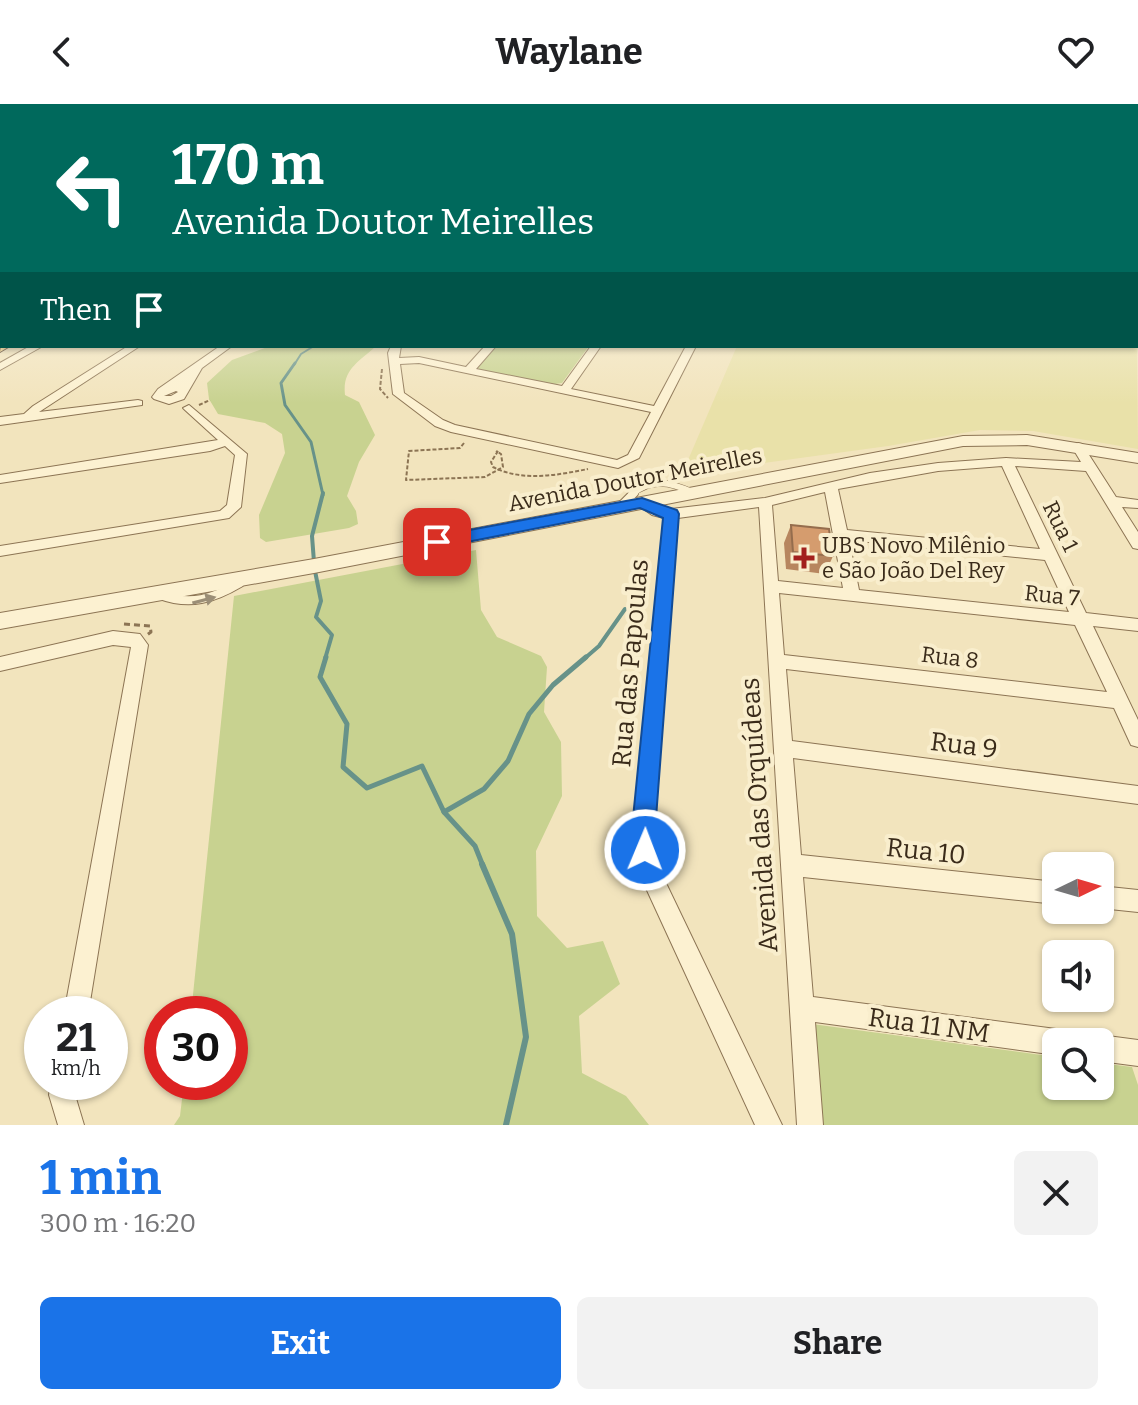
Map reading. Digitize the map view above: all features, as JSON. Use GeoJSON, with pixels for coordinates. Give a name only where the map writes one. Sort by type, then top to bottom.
{"type":"FeatureCollection","features":[{"type":"Feature","properties":{"kind":"street"},"geometry":{"type":"LineString","coordinates":[[0,367],[34,348]]}},
{"type":"Feature","properties":{"kind":"street"},"geometry":{"type":"LineString","coordinates":[[27,418],[37,408],[132,348]]}},
{"type":"Feature","properties":{"kind":"street"},"geometry":{"type":"LineString","coordinates":[[163,396],[224,348]]}},
{"type":"Feature","properties":{"kind":"street"},"geometry":{"type":"LineString","coordinates":[[396,348],[394,361],[399,394],[439,423],[618,464],[633,458],[690,348]]}},
{"type":"Feature","properties":{"kind":"street"},"geometry":{"type":"LineString","coordinates":[[468,371],[489,348]]}},
{"type":"Feature","properties":{"kind":"street"},"geometry":{"type":"LineString","coordinates":[[564,391],[595,348]]}},
{"type":"Feature","properties":{"kind":"street"},"geometry":{"type":"LineString","coordinates":[[394,361],[419,360],[658,410]]}},
{"type":"Feature","properties":{"kind":"street"},"geometry":{"type":"LineString","coordinates":[[0,421],[138,403],[182,392],[198,366]]}},
{"type":"Feature","properties":{"kind":"street"},"geometry":{"type":"LineString","coordinates":[[182,392],[189,408]]}},
{"type":"Feature","properties":{"kind":"street"},"geometry":{"type":"LineString","coordinates":[[0,551],[224,515],[234,507],[241,454],[189,408],[163,396]]}},
{"type":"Feature","properties":{"kind":"street","name":"Avenida Doutor Meirelles"},"geometry":{"type":"LineString","coordinates":[[0,621],[249,577],[963,441],[1027,440],[1138,458]]}},
{"type":"Feature","properties":{"kind":"street"},"geometry":{"type":"LineString","coordinates":[[0,479],[210,447],[225,442]]}},
{"type":"Feature","properties":{"kind":"street"},"geometry":{"type":"LineString","coordinates":[[1078,447],[1138,544]]}},
{"type":"Feature","properties":{"kind":"street"},"geometry":{"type":"LineString","coordinates":[[642,503],[657,512],[671,514],[765,502],[831,486],[938,467],[1006,462],[1091,467]]}},
{"type":"Feature","properties":{"kind":"street","name":"Rua 1"},"geometry":{"type":"LineString","coordinates":[[1006,462],[1138,739]]}},
{"type":"Feature","properties":{"kind":"street"},"geometry":{"type":"LineString","coordinates":[[831,486],[852,595]]}},
{"type":"Feature","properties":{"kind":"street"},"geometry":{"type":"LineString","coordinates":[[1111,501],[1138,504]]}},
{"type":"Feature","properties":{"kind":"street","name":"Avenida das Orquídeas"},"geometry":{"type":"LineString","coordinates":[[765,502],[810,1125]]}},
{"type":"Feature","properties":{"kind":"street","name":"Rua das Papoulas"},"geometry":{"type":"LineString","coordinates":[[671,514],[645,818],[645,850],[656,886],[769,1125]]}},
{"type":"Feature","properties":{"kind":"street"},"geometry":{"type":"LineString","coordinates":[[839,534],[1050,555]]}},
{"type":"Feature","properties":{"kind":"street","name":"Rua 7"},"geometry":{"type":"LineString","coordinates":[[770,586],[1138,625]]}},
{"type":"Feature","properties":{"kind":"street"},"geometry":{"type":"LineString","coordinates":[[0,664],[113,638],[134,639],[140,645],[79,996]]}},
{"type":"Feature","properties":{"kind":"street","name":"Rua 8"},"geometry":{"type":"LineString","coordinates":[[775,661],[1120,701]]}},
{"type":"Feature","properties":{"kind":"street","name":"Rua 9"},"geometry":{"type":"LineString","coordinates":[[782,748],[1138,795]]}},
{"type":"Feature","properties":{"kind":"street","name":"Rua 10"},"geometry":{"type":"LineString","coordinates":[[791,865],[1042,892]]}},
{"type":"Feature","properties":{"kind":"street"},"geometry":{"type":"LineString","coordinates":[[1114,898],[1138,901]]}},
{"type":"Feature","properties":{"kind":"street","name":"Rua 11 NM"},"geometry":{"type":"LineString","coordinates":[[802,1008],[1042,1040]]}},
{"type":"Feature","properties":{"kind":"street"},"geometry":{"type":"LineString","coordinates":[[1114,1051],[1137,1055]]}},
{"type":"Feature","properties":{"kind":"street"},"geometry":{"type":"LineString","coordinates":[[64,1100],[71,1125]]}},
{"type":"Feature","properties":{"kind":"lane"},"geometry":{"type":"LineString","coordinates":[[621,507],[639,488],[655,481],[693,492]]}},
{"type":"Feature","properties":{"kind":"path"},"geometry":{"type":"LineString","coordinates":[[475,446],[464,443],[460,448],[409,451],[406,480],[476,478],[498,471],[503,467],[498,451],[486,448]]}},
{"type":"Feature","properties":{"kind":"path"},"geometry":{"type":"LineString","coordinates":[[498,451],[491,462],[498,471],[542,475],[594,468]]}},
{"type":"Feature","properties":{"kind":"shaded area"},"geometry":{"type":"Polygon","coordinates":[[[736,348],[1137,348],[1138,449],[1033,431],[980,430],[682,474],[736,348]]]}},
{"type":"Feature","properties":{"kind":"green space"},"geometry":{"type":"Polygon","coordinates":[[[265,348],[374,348],[349,372],[345,386],[345,395],[359,402],[375,435],[359,462],[347,496],[356,511],[358,524],[266,542],[260,538],[259,515],[285,453],[282,434],[265,423],[218,414],[209,399],[207,383],[232,360],[265,348]]]}},
{"type":"Feature","properties":{"kind":"green space"},"geometry":{"type":"Polygon","coordinates":[[[492,348],[588,348],[562,383],[477,367],[492,348]]]}},
{"type":"Feature","properties":{"kind":"green space"},"geometry":{"type":"Polygon","coordinates":[[[476,550],[481,610],[497,637],[541,656],[547,667],[544,712],[561,742],[562,796],[536,851],[537,916],[567,948],[603,941],[620,984],[579,1016],[582,1073],[626,1096],[649,1125],[174,1125],[180,1116],[182,1100],[248,1100],[248,996],[193,996],[234,596],[476,550]]]}},
{"type":"Feature","properties":{"kind":"green space"},"geometry":{"type":"Polygon","coordinates":[[[812,1024],[1042,1055],[1042,1100],[1114,1100],[1114,1065],[1132,1067],[1138,1085],[1138,1125],[822,1125],[812,1024]]]}},
{"type":"Feature","properties":{"kind":"building"},"geometry":{"type":"Polygon","coordinates":[[[791,525],[829,529],[833,556],[793,552],[791,525]]]}},
{"type":"Feature","properties":{"kind":"waterway"},"geometry":{"type":"LineString","coordinates":[[294,365],[301,354],[311,348]]}},
{"type":"Feature","properties":{"kind":"waterway"},"geometry":{"type":"LineString","coordinates":[[295,363],[281,383],[285,405],[311,442],[323,494]]}},
{"type":"Feature","properties":{"kind":"waterway"},"geometry":{"type":"LineString","coordinates":[[314,562],[312,536],[323,494]]}},
{"type":"Feature","properties":{"kind":"waterway"},"geometry":{"type":"LineString","coordinates":[[315,571],[321,601],[316,617],[332,635],[325,659]]}},
{"type":"Feature","properties":{"kind":"waterway"},"geometry":{"type":"LineString","coordinates":[[584,659],[599,646],[625,609]]}},
{"type":"Feature","properties":{"kind":"waterway"},"geometry":{"type":"LineString","coordinates":[[326,657],[320,677],[347,724],[343,767],[367,788],[422,766],[444,812]]}},
{"type":"Feature","properties":{"kind":"waterway"},"geometry":{"type":"LineString","coordinates":[[444,812],[484,789],[508,761],[529,714],[553,685],[586,657]]}},
{"type":"Feature","properties":{"kind":"waterway"},"geometry":{"type":"LineString","coordinates":[[444,812],[475,846],[483,866]]}},
{"type":"Feature","properties":{"kind":"waterway"},"geometry":{"type":"LineString","coordinates":[[482,864],[512,934],[526,1037],[506,1125]]}},
{"type":"Feature","properties":{"kind":"place","name":"UBS Novo Milênio e São João Del Rey"},"geometry":{"type":"Point","coordinates":[804,558]}},
{"type":"Feature","properties":{"kind":"route"},"geometry":{"type":"LineString","coordinates":[[437,542],[642,503],[657,512],[671,514],[645,818],[645,850]]}}]}
